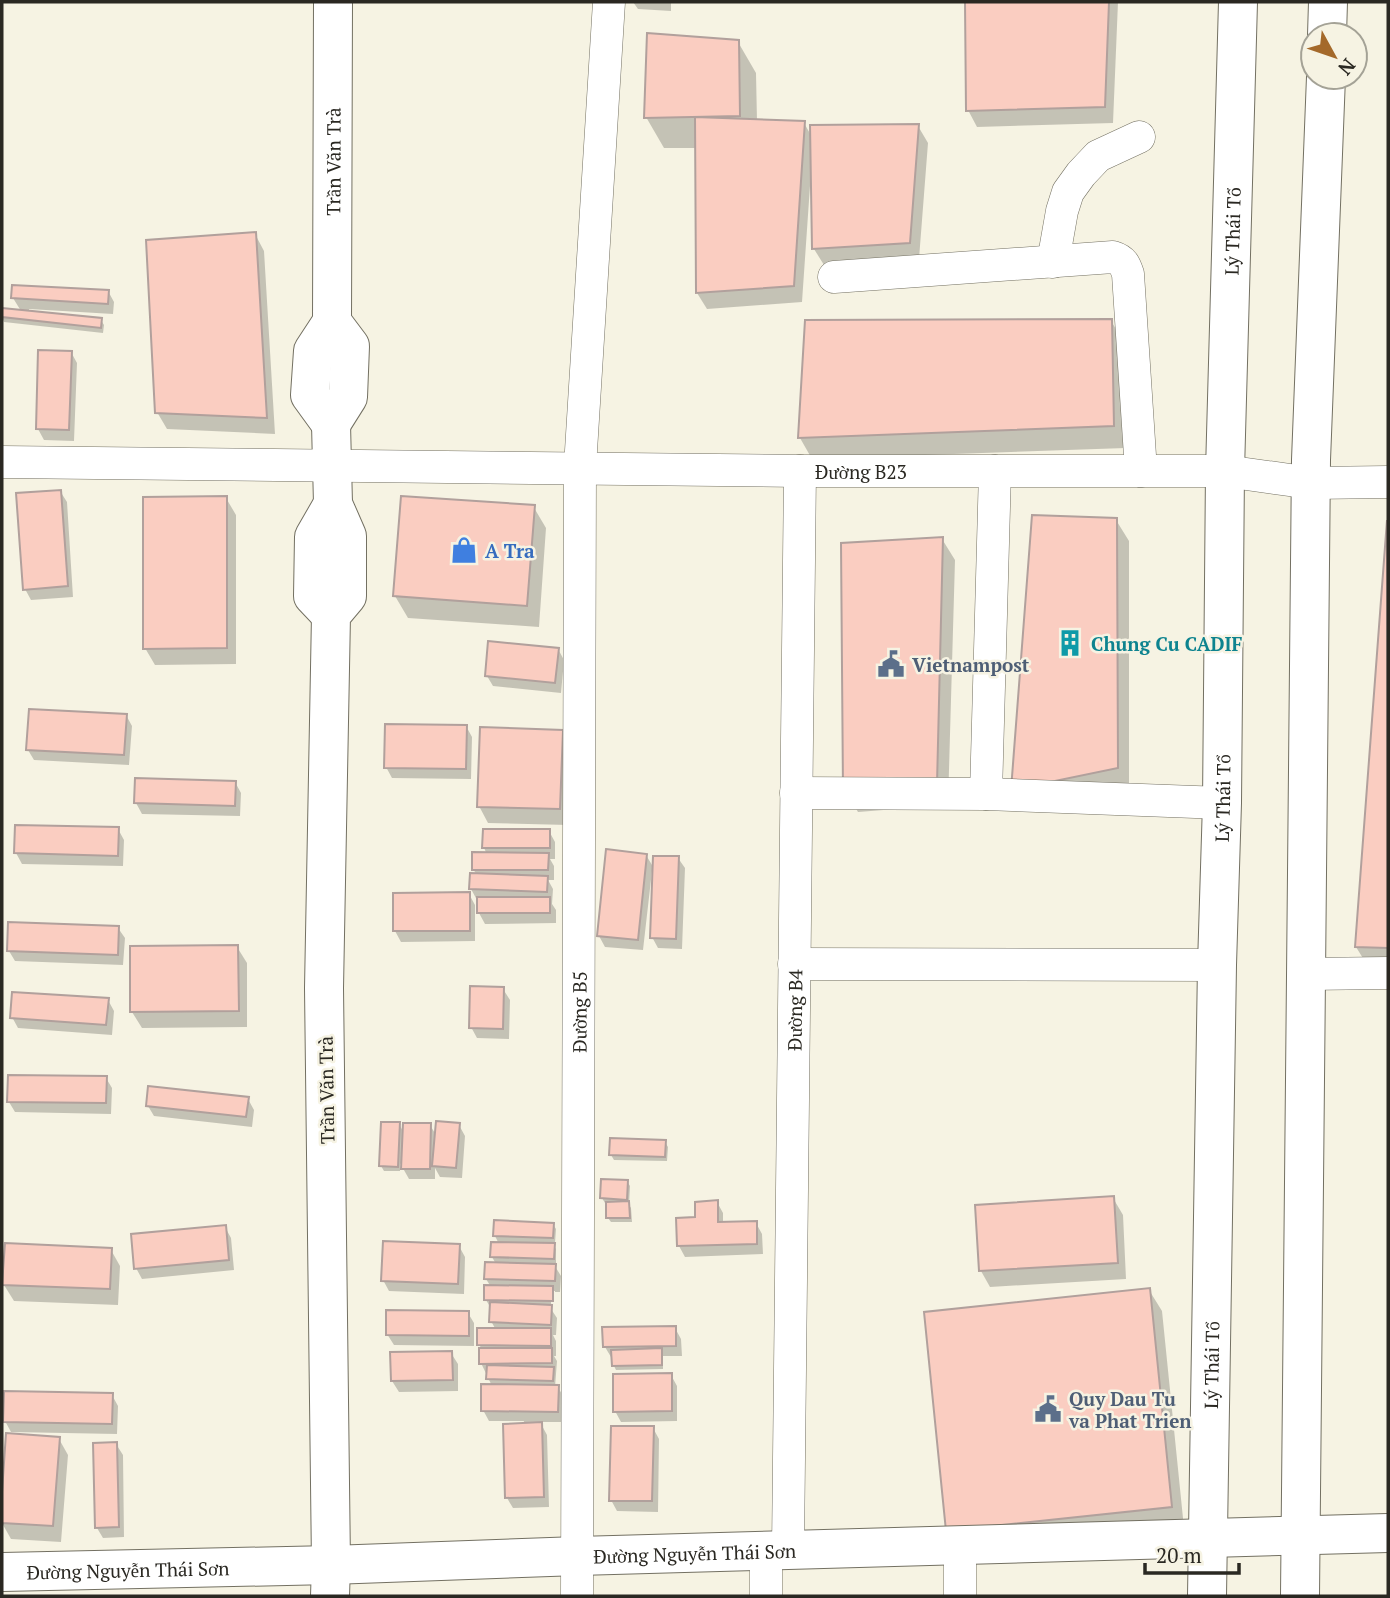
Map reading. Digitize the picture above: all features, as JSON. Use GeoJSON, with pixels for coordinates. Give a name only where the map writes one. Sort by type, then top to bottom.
{"type":"FeatureCollection","features":[{"type":"Feature","properties":{"kind":"street","name":"Trần Văn Trà"},"geometry":{"type":"LineString","coordinates":[[331,1581],[324,988],[331,615],[347,596],[347,536],[333,504],[331,424],[348,397],[350,346],[332,322],[333,2]]}},
{"type":"Feature","properties":{"kind":"street","name":"Đường B5"},"geometry":{"type":"LineString","coordinates":[[577,1596],[580,467],[609,2]]}},
{"type":"Feature","properties":{"kind":"street","name":"Lý Thái Tổ"},"geometry":{"type":"LineString","coordinates":[[1207,1596],[1222,803],[1225,471],[1238,2]]}},
{"type":"Feature","properties":{"kind":"street"},"geometry":{"type":"LineString","coordinates":[[1327,21],[1328,2]]}},
{"type":"Feature","properties":{"kind":"street"},"geometry":{"type":"LineString","coordinates":[[1300,1596],[1311,483],[1325,91]]}},
{"type":"Feature","properties":{"kind":"street"},"geometry":{"type":"LineString","coordinates":[[1054,262],[1062,211],[1068,192],[1098,156],[1139,137]]}},
{"type":"Feature","properties":{"kind":"street"},"geometry":{"type":"LineString","coordinates":[[834,277],[1113,257],[1120,259],[1128,274],[1141,471]]}},
{"type":"Feature","properties":{"kind":"street","name":"Đường B23"},"geometry":{"type":"LineString","coordinates":[[2,462],[800,471],[1225,471],[1311,483],[1388,482]]}},
{"type":"Feature","properties":{"kind":"street","name":"Đường B4"},"geometry":{"type":"LineString","coordinates":[[766,1596],[777,1550],[794,964],[800,471]]}},
{"type":"Feature","properties":{"kind":"street"},"geometry":{"type":"LineString","coordinates":[[986,794],[995,471]]}},
{"type":"Feature","properties":{"kind":"street"},"geometry":{"type":"LineString","coordinates":[[796,793],[986,794],[1222,803]]}},
{"type":"Feature","properties":{"kind":"street"},"geometry":{"type":"LineString","coordinates":[[794,964],[1217,965]]}},
{"type":"Feature","properties":{"kind":"street"},"geometry":{"type":"LineString","coordinates":[[1307,974],[1388,973]]}},
{"type":"Feature","properties":{"kind":"street","name":"Đường Nguyễn Thái Sơn"},"geometry":{"type":"LineString","coordinates":[[2,1572],[331,1581],[578,1556],[1388,1532]]}},
{"type":"Feature","properties":{"kind":"street"},"geometry":{"type":"LineString","coordinates":[[960,1545],[960,1596]]}},
{"type":"Feature","properties":{"kind":"building"},"geometry":{"type":"Polygon","coordinates":[[[965,2],[1109,2],[1105,107],[966,111],[965,2]]]}},
{"type":"Feature","properties":{"kind":"building"},"geometry":{"type":"Polygon","coordinates":[[[647,33],[739,40],[740,116],[644,118],[647,33]]]}},
{"type":"Feature","properties":{"kind":"building"},"geometry":{"type":"Polygon","coordinates":[[[695,117],[805,121],[794,286],[696,293],[695,117]]]}},
{"type":"Feature","properties":{"kind":"building"},"geometry":{"type":"Polygon","coordinates":[[[919,124],[910,243],[812,249],[810,125],[919,124]]]}},
{"type":"Feature","properties":{"kind":"building"},"geometry":{"type":"Polygon","coordinates":[[[256,232],[267,418],[155,413],[146,240],[256,232]]]}},
{"type":"Feature","properties":{"kind":"building"},"geometry":{"type":"Polygon","coordinates":[[[12,285],[109,290],[108,304],[11,298],[12,285]]]}},
{"type":"Feature","properties":{"kind":"building"},"geometry":{"type":"Polygon","coordinates":[[[2,308],[102,318],[101,328],[2,317],[2,308]]]}},
{"type":"Feature","properties":{"kind":"building"},"geometry":{"type":"Polygon","coordinates":[[[1112,319],[1114,426],[798,438],[805,320],[1112,319]]]}},
{"type":"Feature","properties":{"kind":"building"},"geometry":{"type":"Polygon","coordinates":[[[38,350],[72,351],[69,430],[36,429],[38,350]]]}},
{"type":"Feature","properties":{"kind":"building"},"geometry":{"type":"Polygon","coordinates":[[[61,490],[68,586],[23,590],[16,493],[61,490]]]}},
{"type":"Feature","properties":{"kind":"building"},"geometry":{"type":"Polygon","coordinates":[[[227,496],[227,648],[143,649],[143,497],[227,496]]]}},
{"type":"Feature","properties":{"kind":"building","name":"A Tra"},"geometry":{"type":"Polygon","coordinates":[[[401,496],[535,505],[527,606],[393,596],[401,496]]]}},
{"type":"Feature","properties":{"kind":"building","name":"Chung Cu CADIF"},"geometry":{"type":"Polygon","coordinates":[[[1032,515],[1117,518],[1118,768],[1011,790],[1032,515]]]}},
{"type":"Feature","properties":{"kind":"building"},"geometry":{"type":"Polygon","coordinates":[[[1387,520],[1388,948],[1355,947],[1387,520]]]}},
{"type":"Feature","properties":{"kind":"building","name":"Vietnampost"},"geometry":{"type":"Polygon","coordinates":[[[943,537],[937,784],[843,791],[841,543],[943,537]]]}},
{"type":"Feature","properties":{"kind":"building"},"geometry":{"type":"Polygon","coordinates":[[[488,641],[559,648],[555,683],[485,676],[488,641]]]}},
{"type":"Feature","properties":{"kind":"building"},"geometry":{"type":"Polygon","coordinates":[[[29,709],[127,714],[124,755],[26,750],[29,709]]]}},
{"type":"Feature","properties":{"kind":"building"},"geometry":{"type":"Polygon","coordinates":[[[385,724],[467,725],[466,769],[384,768],[385,724]]]}},
{"type":"Feature","properties":{"kind":"building"},"geometry":{"type":"Polygon","coordinates":[[[480,727],[563,730],[560,809],[477,807],[480,727]]]}},
{"type":"Feature","properties":{"kind":"building"},"geometry":{"type":"Polygon","coordinates":[[[135,778],[236,781],[235,806],[134,803],[135,778]]]}},
{"type":"Feature","properties":{"kind":"building"},"geometry":{"type":"Polygon","coordinates":[[[15,825],[119,827],[118,856],[14,853],[15,825]]]}},
{"type":"Feature","properties":{"kind":"building"},"geometry":{"type":"Polygon","coordinates":[[[483,829],[550,829],[550,848],[482,848],[483,829]]]}},
{"type":"Feature","properties":{"kind":"building"},"geometry":{"type":"Polygon","coordinates":[[[606,849],[647,854],[638,940],[597,936],[606,849]]]}},
{"type":"Feature","properties":{"kind":"building"},"geometry":{"type":"Polygon","coordinates":[[[472,852],[549,853],[548,870],[472,870],[472,852]]]}},
{"type":"Feature","properties":{"kind":"building"},"geometry":{"type":"Polygon","coordinates":[[[653,856],[679,856],[676,939],[650,938],[653,856]]]}},
{"type":"Feature","properties":{"kind":"building"},"geometry":{"type":"Polygon","coordinates":[[[470,873],[548,876],[547,892],[469,889],[470,873]]]}},
{"type":"Feature","properties":{"kind":"building"},"geometry":{"type":"Polygon","coordinates":[[[470,892],[470,931],[393,931],[393,893],[470,892]]]}},
{"type":"Feature","properties":{"kind":"building"},"geometry":{"type":"Polygon","coordinates":[[[477,897],[550,897],[550,913],[477,913],[477,897]]]}},
{"type":"Feature","properties":{"kind":"building"},"geometry":{"type":"Polygon","coordinates":[[[8,922],[119,926],[118,955],[7,951],[8,922]]]}},
{"type":"Feature","properties":{"kind":"building"},"geometry":{"type":"Polygon","coordinates":[[[238,945],[239,1011],[130,1012],[130,946],[238,945]]]}},
{"type":"Feature","properties":{"kind":"building"},"geometry":{"type":"Polygon","coordinates":[[[470,986],[504,987],[503,1029],[469,1028],[470,986]]]}},
{"type":"Feature","properties":{"kind":"building"},"geometry":{"type":"Polygon","coordinates":[[[12,992],[109,998],[106,1025],[10,1018],[12,992]]]}},
{"type":"Feature","properties":{"kind":"building"},"geometry":{"type":"Polygon","coordinates":[[[8,1075],[107,1076],[106,1103],[7,1102],[8,1075]]]}},
{"type":"Feature","properties":{"kind":"building"},"geometry":{"type":"Polygon","coordinates":[[[148,1086],[249,1097],[246,1117],[146,1106],[148,1086]]]}},
{"type":"Feature","properties":{"kind":"building"},"geometry":{"type":"Polygon","coordinates":[[[436,1121],[460,1123],[456,1168],[432,1166],[436,1121]]]}},
{"type":"Feature","properties":{"kind":"building"},"geometry":{"type":"Polygon","coordinates":[[[381,1122],[400,1122],[398,1167],[379,1166],[381,1122]]]}},
{"type":"Feature","properties":{"kind":"building"},"geometry":{"type":"Polygon","coordinates":[[[403,1123],[431,1123],[430,1169],[401,1169],[403,1123]]]}},
{"type":"Feature","properties":{"kind":"building"},"geometry":{"type":"Polygon","coordinates":[[[610,1138],[666,1140],[665,1157],[609,1155],[610,1138]]]}},
{"type":"Feature","properties":{"kind":"building"},"geometry":{"type":"Polygon","coordinates":[[[601,1179],[628,1180],[627,1200],[600,1198],[601,1179]]]}},
{"type":"Feature","properties":{"kind":"building"},"geometry":{"type":"Polygon","coordinates":[[[1114,1196],[1118,1263],[979,1271],[975,1205],[1114,1196]]]}},
{"type":"Feature","properties":{"kind":"building"},"geometry":{"type":"Polygon","coordinates":[[[718,1200],[718,1222],[757,1221],[757,1244],[677,1246],[676,1218],[695,1217],[695,1202],[718,1200]]]}},
{"type":"Feature","properties":{"kind":"building"},"geometry":{"type":"Polygon","coordinates":[[[629,1201],[630,1218],[606,1218],[606,1202],[629,1201]]]}},
{"type":"Feature","properties":{"kind":"building"},"geometry":{"type":"Polygon","coordinates":[[[494,1220],[554,1223],[553,1238],[493,1236],[494,1220]]]}},
{"type":"Feature","properties":{"kind":"building"},"geometry":{"type":"Polygon","coordinates":[[[226,1225],[229,1260],[134,1269],[131,1234],[226,1225]]]}},
{"type":"Feature","properties":{"kind":"building"},"geometry":{"type":"Polygon","coordinates":[[[383,1241],[460,1244],[458,1284],[381,1281],[383,1241]]]}},
{"type":"Feature","properties":{"kind":"building"},"geometry":{"type":"Polygon","coordinates":[[[491,1242],[555,1243],[554,1259],[490,1257],[491,1242]]]}},
{"type":"Feature","properties":{"kind":"building"},"geometry":{"type":"Polygon","coordinates":[[[5,1243],[112,1248],[110,1289],[2,1285],[5,1243]]]}},
{"type":"Feature","properties":{"kind":"building"},"geometry":{"type":"Polygon","coordinates":[[[485,1262],[556,1264],[555,1281],[484,1279],[485,1262]]]}},
{"type":"Feature","properties":{"kind":"building"},"geometry":{"type":"Polygon","coordinates":[[[484,1285],[553,1286],[553,1301],[484,1300],[484,1285]]]}},
{"type":"Feature","properties":{"kind":"building","name":"Quy Dau Tu va Phat Trien"},"geometry":{"type":"Polygon","coordinates":[[[1150,1288],[1172,1507],[946,1531],[924,1312],[1150,1288]]]}},
{"type":"Feature","properties":{"kind":"building"},"geometry":{"type":"Polygon","coordinates":[[[490,1302],[552,1305],[551,1325],[489,1322],[490,1302]]]}},
{"type":"Feature","properties":{"kind":"building"},"geometry":{"type":"Polygon","coordinates":[[[386,1310],[469,1311],[469,1336],[386,1335],[386,1310]]]}},
{"type":"Feature","properties":{"kind":"building"},"geometry":{"type":"Polygon","coordinates":[[[676,1326],[676,1346],[603,1347],[602,1327],[676,1326]]]}},
{"type":"Feature","properties":{"kind":"building"},"geometry":{"type":"Polygon","coordinates":[[[477,1328],[551,1328],[551,1346],[477,1345],[477,1328]]]}},
{"type":"Feature","properties":{"kind":"building"},"geometry":{"type":"Polygon","coordinates":[[[479,1348],[552,1348],[552,1363],[479,1364],[479,1348]]]}},
{"type":"Feature","properties":{"kind":"building"},"geometry":{"type":"Polygon","coordinates":[[[662,1348],[662,1365],[612,1366],[611,1350],[662,1348]]]}},
{"type":"Feature","properties":{"kind":"building"},"geometry":{"type":"Polygon","coordinates":[[[452,1351],[453,1380],[391,1381],[390,1352],[452,1351]]]}},
{"type":"Feature","properties":{"kind":"building"},"geometry":{"type":"Polygon","coordinates":[[[487,1365],[554,1367],[553,1381],[486,1379],[487,1365]]]}},
{"type":"Feature","properties":{"kind":"building"},"geometry":{"type":"Polygon","coordinates":[[[672,1373],[672,1411],[613,1412],[613,1374],[672,1373]]]}},
{"type":"Feature","properties":{"kind":"building"},"geometry":{"type":"Polygon","coordinates":[[[481,1384],[559,1385],[558,1412],[481,1411],[481,1384]]]}},
{"type":"Feature","properties":{"kind":"building"},"geometry":{"type":"Polygon","coordinates":[[[4,1391],[113,1393],[112,1424],[3,1422],[4,1391]]]}},
{"type":"Feature","properties":{"kind":"building"},"geometry":{"type":"Polygon","coordinates":[[[542,1422],[544,1497],[505,1498],[503,1424],[542,1422]]]}},
{"type":"Feature","properties":{"kind":"building"},"geometry":{"type":"Polygon","coordinates":[[[611,1426],[654,1426],[652,1501],[609,1501],[611,1426]]]}},
{"type":"Feature","properties":{"kind":"building"},"geometry":{"type":"Polygon","coordinates":[[[6,1433],[60,1437],[53,1526],[2,1523],[6,1433]]]}},
{"type":"Feature","properties":{"kind":"building"},"geometry":{"type":"Polygon","coordinates":[[[117,1442],[119,1527],[95,1528],[93,1443],[117,1442]]]}},
{"type":"Feature","properties":{"kind":"place","name":"A Tra"},"geometry":{"type":"Point","coordinates":[464,550]}},
{"type":"Feature","properties":{"kind":"place","name":"Chung Cu CADIF"},"geometry":{"type":"Point","coordinates":[1070,643]}},
{"type":"Feature","properties":{"kind":"place","name":"Vietnampost"},"geometry":{"type":"Point","coordinates":[891,664]}},
{"type":"Feature","properties":{"kind":"place","name":"Quy Dau Tu va Phat Trien"},"geometry":{"type":"Point","coordinates":[1048,1409]}}]}
